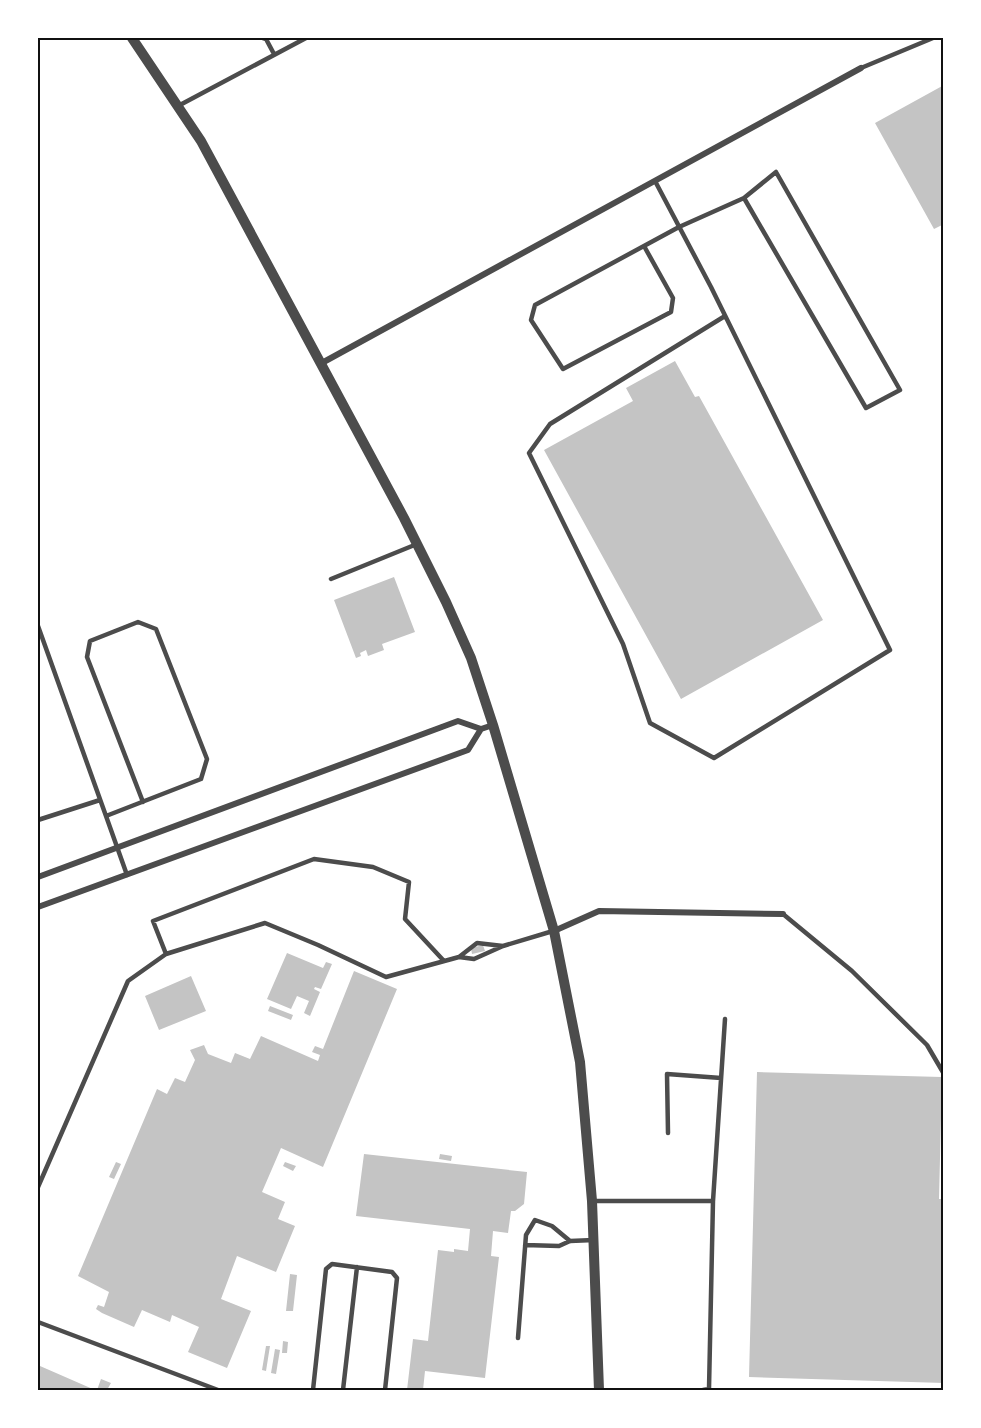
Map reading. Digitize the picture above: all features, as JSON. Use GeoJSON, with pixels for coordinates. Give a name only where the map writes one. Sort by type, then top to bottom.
{"type":"FeatureCollection","features":[{"type":"Feature","properties":{"kind":"street"},"geometry":{"type":"LineString","coordinates":[[132,38],[201,141],[417,544],[471,658],[554,931],[580,1062],[592,1201],[599,1390]]}},
{"type":"Feature","properties":{"kind":"street"},"geometry":{"type":"LineString","coordinates":[[321,364],[861,68]]}},
{"type":"Feature","properties":{"kind":"street"},"geometry":{"type":"LineString","coordinates":[[38,877],[458,721],[481,729],[493,725]]}},
{"type":"Feature","properties":{"kind":"street"},"geometry":{"type":"LineString","coordinates":[[38,907],[468,750],[481,729]]}},
{"type":"Feature","properties":{"kind":"street"},"geometry":{"type":"LineString","coordinates":[[554,931],[599,911],[783,914]]}},
{"type":"Feature","properties":{"kind":"lane"},"geometry":{"type":"LineString","coordinates":[[263,38],[266,39],[274,54]]}},
{"type":"Feature","properties":{"kind":"lane"},"geometry":{"type":"LineString","coordinates":[[177,106],[306,38]]}},
{"type":"Feature","properties":{"kind":"lane"},"geometry":{"type":"LineString","coordinates":[[861,68],[933,38]]}},
{"type":"Feature","properties":{"kind":"lane"},"geometry":{"type":"LineString","coordinates":[[644,246],[673,298],[671,312],[562,369],[531,320],[535,305],[644,246],[680,227],[744,198],[776,172],[900,390],[866,408],[744,198]]}},
{"type":"Feature","properties":{"kind":"lane"},"geometry":{"type":"LineString","coordinates":[[655,181],[725,316],[890,650],[714,758],[650,723],[623,644],[530,453],[550,424],[725,316]]}},
{"type":"Feature","properties":{"kind":"lane"},"geometry":{"type":"LineString","coordinates":[[331,579],[417,544]]}},
{"type":"Feature","properties":{"kind":"lane"},"geometry":{"type":"LineString","coordinates":[[106,816],[143,802],[201,779],[207,759],[156,629],[138,622],[90,641],[87,657],[143,802]]}},
{"type":"Feature","properties":{"kind":"lane"},"geometry":{"type":"LineString","coordinates":[[38,626],[127,875]]}},
{"type":"Feature","properties":{"kind":"lane"},"geometry":{"type":"LineString","coordinates":[[38,820],[100,800]]}},
{"type":"Feature","properties":{"kind":"lane"},"geometry":{"type":"LineString","coordinates":[[166,954],[153,921],[314,859],[373,867],[410,882],[405,919],[444,961]]}},
{"type":"Feature","properties":{"kind":"lane"},"geometry":{"type":"LineString","coordinates":[[783,914],[852,970],[927,1045],[944,1074]]}},
{"type":"Feature","properties":{"kind":"lane"},"geometry":{"type":"LineString","coordinates":[[38,1187],[128,981],[166,954],[265,923],[386,977],[459,957],[474,959],[503,946],[554,931]]}},
{"type":"Feature","properties":{"kind":"lane"},"geometry":{"type":"LineString","coordinates":[[459,957],[477,943],[503,946]]}},
{"type":"Feature","properties":{"kind":"lane"},"geometry":{"type":"LineString","coordinates":[[703,1390],[709,1389],[713,1201],[725,1019]]}},
{"type":"Feature","properties":{"kind":"lane"},"geometry":{"type":"LineString","coordinates":[[668,1133],[667,1074],[721,1077]]}},
{"type":"Feature","properties":{"kind":"lane"},"geometry":{"type":"LineString","coordinates":[[592,1201],[713,1201]]}},
{"type":"Feature","properties":{"kind":"lane"},"geometry":{"type":"LineString","coordinates":[[518,1338],[526,1235],[535,1220],[552,1226],[570,1241]]}},
{"type":"Feature","properties":{"kind":"lane"},"geometry":{"type":"LineString","coordinates":[[525,1245],[559,1246],[570,1241],[594,1240]]}},
{"type":"Feature","properties":{"kind":"lane"},"geometry":{"type":"LineString","coordinates":[[313,1390],[326,1269],[332,1264],[392,1272],[397,1278],[385,1390]]}},
{"type":"Feature","properties":{"kind":"lane"},"geometry":{"type":"LineString","coordinates":[[344,1390],[357,1267]]}},
{"type":"Feature","properties":{"kind":"lane"},"geometry":{"type":"LineString","coordinates":[[38,1322],[218,1390]]}},
{"type":"Feature","properties":{"kind":"building"},"geometry":{"type":"Polygon","coordinates":[[[944,85],[944,224],[934,229],[875,123],[944,85]]]}},
{"type":"Feature","properties":{"kind":"building"},"geometry":{"type":"Polygon","coordinates":[[[675,361],[695,397],[699,396],[823,620],[681,699],[544,450],[633,401],[626,388],[675,361]]]}},
{"type":"Feature","properties":{"kind":"building"},"geometry":{"type":"Polygon","coordinates":[[[394,577],[415,632],[382,644],[384,650],[368,656],[366,650],[356,658],[334,600],[394,577]]]}},
{"type":"Feature","properties":{"kind":"building"},"geometry":{"type":"Polygon","coordinates":[[[483,945],[485,951],[472,954],[471,948],[483,945]]]}},
{"type":"Feature","properties":{"kind":"building"},"geometry":{"type":"Polygon","coordinates":[[[287,953],[323,968],[326,962],[332,964],[321,989],[315,987],[314,989],[320,992],[310,1016],[304,1013],[309,1001],[297,996],[291,1009],[267,999],[287,953]]]}},
{"type":"Feature","properties":{"kind":"building"},"geometry":{"type":"Polygon","coordinates":[[[354,971],[397,989],[323,1167],[281,1148],[262,1192],[285,1202],[278,1219],[295,1226],[276,1272],[237,1256],[221,1299],[251,1311],[227,1368],[188,1352],[199,1327],[172,1315],[170,1322],[142,1310],[134,1327],[96,1309],[98,1305],[104,1307],[109,1292],[78,1276],[157,1089],[167,1094],[175,1078],[185,1082],[195,1060],[190,1050],[204,1045],[208,1054],[231,1063],[235,1053],[250,1059],[261,1036],[318,1061],[320,1055],[312,1052],[315,1046],[323,1049],[354,971]]]}},
{"type":"Feature","properties":{"kind":"building"},"geometry":{"type":"Polygon","coordinates":[[[191,976],[206,1011],[159,1030],[145,996],[191,976]]]}},
{"type":"Feature","properties":{"kind":"building"},"geometry":{"type":"Polygon","coordinates":[[[270,1006],[293,1015],[291,1020],[268,1011],[270,1006]]]}},
{"type":"Feature","properties":{"kind":"building"},"geometry":{"type":"Polygon","coordinates":[[[757,1072],[942,1077],[939,1199],[944,1199],[944,1383],[749,1377],[757,1072]]]}},
{"type":"Feature","properties":{"kind":"building"},"geometry":{"type":"Polygon","coordinates":[[[364,1154],[527,1172],[524,1204],[515,1211],[511,1211],[508,1233],[493,1231],[491,1256],[499,1257],[485,1378],[425,1371],[423,1390],[407,1390],[413,1339],[428,1341],[438,1250],[468,1251],[470,1229],[356,1216],[364,1154]]]}},
{"type":"Feature","properties":{"kind":"building"},"geometry":{"type":"Polygon","coordinates":[[[440,1154],[452,1156],[451,1161],[439,1159],[440,1154]]]}},
{"type":"Feature","properties":{"kind":"building"},"geometry":{"type":"Polygon","coordinates":[[[116,1162],[121,1164],[114,1179],[109,1177],[116,1162]]]}},
{"type":"Feature","properties":{"kind":"building"},"geometry":{"type":"Polygon","coordinates":[[[285,1162],[296,1166],[293,1171],[283,1166],[285,1162]]]}},
{"type":"Feature","properties":{"kind":"building"},"geometry":{"type":"Polygon","coordinates":[[[290,1274],[297,1275],[293,1311],[286,1311],[290,1274]]]}},
{"type":"Feature","properties":{"kind":"building"},"geometry":{"type":"Polygon","coordinates":[[[283,1341],[288,1342],[287,1353],[282,1353],[283,1341]]]}},
{"type":"Feature","properties":{"kind":"building"},"geometry":{"type":"Polygon","coordinates":[[[266,1346],[270,1346],[266,1371],[262,1370],[266,1346]]]}},
{"type":"Feature","properties":{"kind":"building"},"geometry":{"type":"Polygon","coordinates":[[[275,1349],[280,1350],[276,1374],[271,1373],[275,1349]]]}},
{"type":"Feature","properties":{"kind":"building"},"geometry":{"type":"Polygon","coordinates":[[[40,1366],[95,1390],[38,1390],[40,1366]]]}},
{"type":"Feature","properties":{"kind":"building"},"geometry":{"type":"Polygon","coordinates":[[[101,1379],[111,1383],[107,1390],[97,1390],[101,1379]]]}}]}
